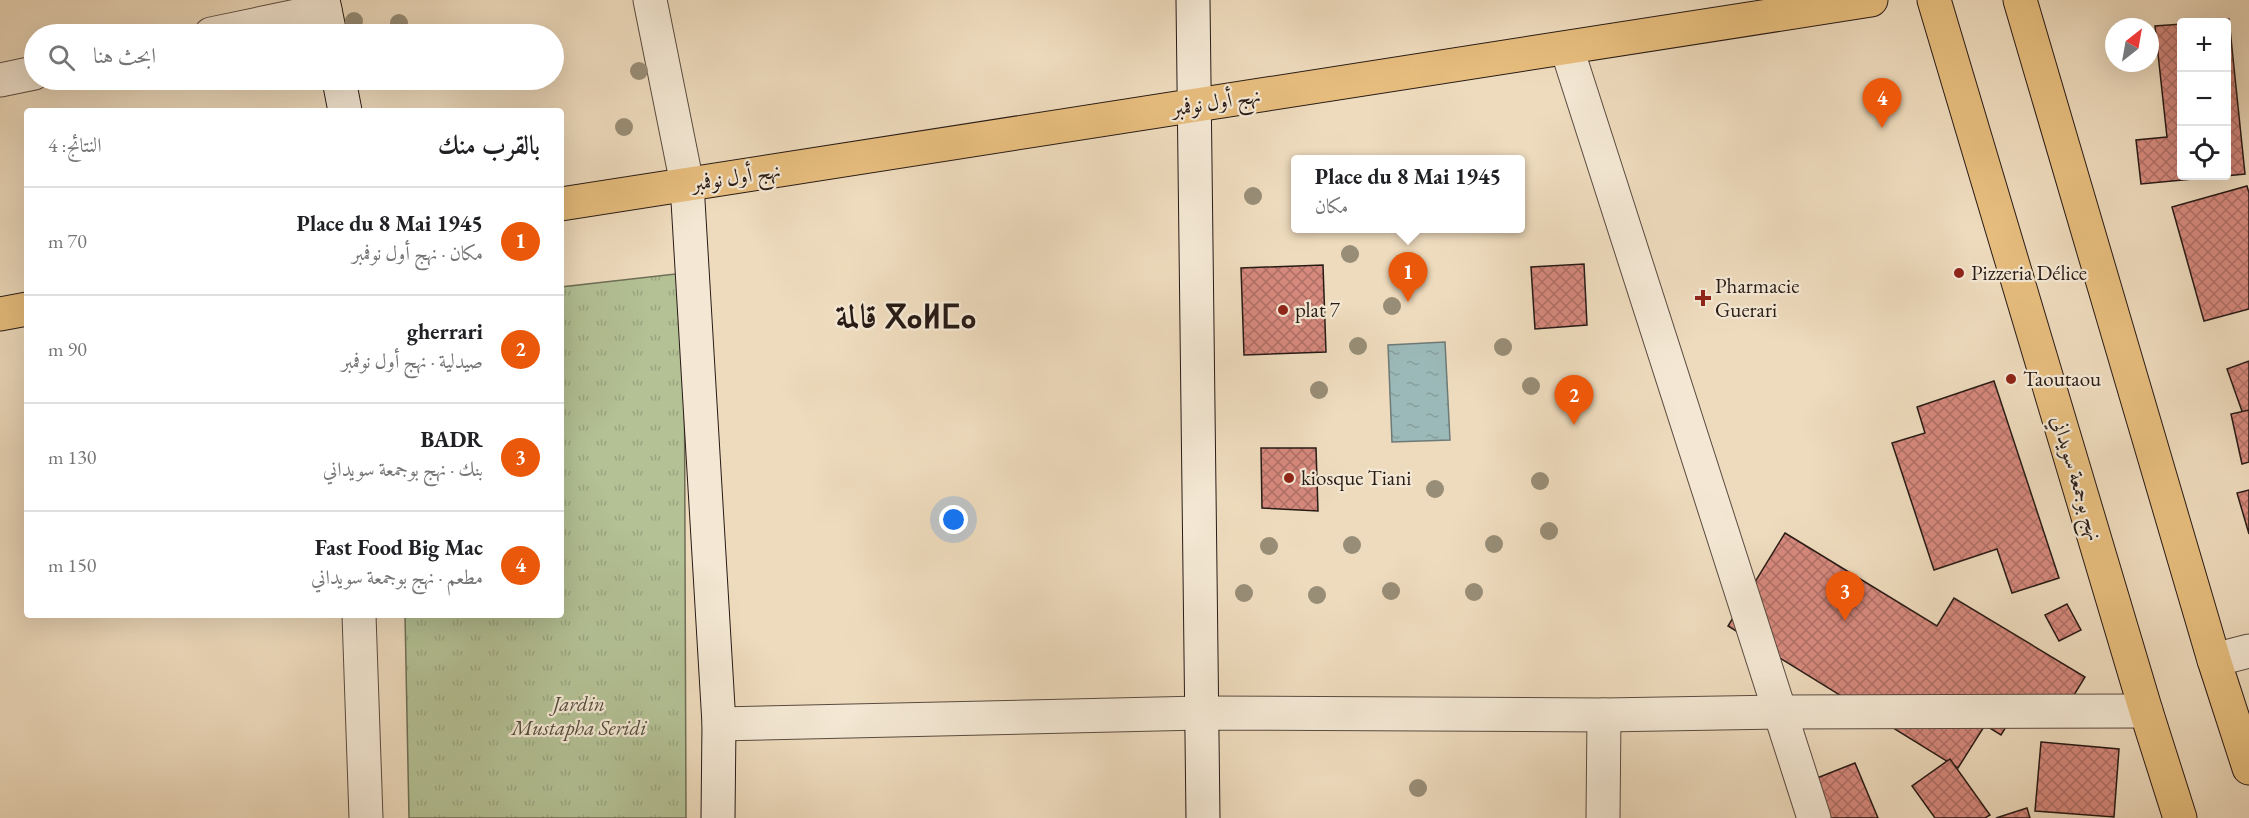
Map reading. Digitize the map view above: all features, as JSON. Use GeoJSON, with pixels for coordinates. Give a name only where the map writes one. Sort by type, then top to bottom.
{"type":"FeatureCollection","features":[{"type":"Feature","properties":{"kind":"main road","name":"نهج أول نوفمبر"},"geometry":{"type":"LineString","coordinates":[[564,204],[1870,0]]}},
{"type":"Feature","properties":{"kind":"main road","name":"نهج بوجمعة سويداني"},"geometry":{"type":"LineString","coordinates":[[1934,0],[2180,818]]}},
{"type":"Feature","properties":{"kind":"main road"},"geometry":{"type":"LineString","coordinates":[[2020,0],[2214,660],[2249,768]]}},
{"type":"Feature","properties":{"kind":"main road"},"geometry":{"type":"LineString","coordinates":[[0,314],[24,310]]}},
{"type":"Feature","properties":{"kind":"street"},"geometry":{"type":"LineString","coordinates":[[650,0],[687,184],[719,724],[718,818]]}},
{"type":"Feature","properties":{"kind":"street"},"geometry":{"type":"LineString","coordinates":[[1193,0],[1203,818]]}},
{"type":"Feature","properties":{"kind":"street"},"geometry":{"type":"LineString","coordinates":[[272,24],[326,15]]}},
{"type":"Feature","properties":{"kind":"street"},"geometry":{"type":"LineString","coordinates":[[1567,49],[1814,818]]}},
{"type":"Feature","properties":{"kind":"street"},"geometry":{"type":"LineString","coordinates":[[0,80],[24,75]]}},
{"type":"Feature","properties":{"kind":"street"},"geometry":{"type":"LineString","coordinates":[[341,90],[344,108]]}},
{"type":"Feature","properties":{"kind":"street"},"geometry":{"type":"LineString","coordinates":[[359,618],[366,818]]}},
{"type":"Feature","properties":{"kind":"street"},"geometry":{"type":"LineString","coordinates":[[2214,660],[2249,651]]}},
{"type":"Feature","properties":{"kind":"street"},"geometry":{"type":"LineString","coordinates":[[719,724],[1201,713],[1604,715],[2146,711]]}},
{"type":"Feature","properties":{"kind":"street"},"geometry":{"type":"LineString","coordinates":[[1603,818],[1604,715]]}},
{"type":"Feature","properties":{"kind":"green space","name":"Jardin Mustapha Seridi"},"geometry":{"type":"Polygon","coordinates":[[[684,273],[686,818],[409,818],[405,618],[564,618],[564,287],[684,273]]]}},
{"type":"Feature","properties":{"kind":"water"},"geometry":{"type":"Polygon","coordinates":[[[1445,342],[1450,440],[1392,442],[1388,345],[1445,342]]]}},
{"type":"Feature","properties":{"kind":"building"},"geometry":{"type":"Polygon","coordinates":[[[2177,24],[2177,180],[2182,180],[2141,184],[2136,140],[2167,137],[2159,63],[2159,26],[2177,24]]]}},
{"type":"Feature","properties":{"kind":"building"},"geometry":{"type":"Polygon","coordinates":[[[2231,38],[2245,174],[2231,175],[2231,38]]]}},
{"type":"Feature","properties":{"kind":"building"},"geometry":{"type":"Polygon","coordinates":[[[2247,186],[2249,193],[2249,309],[2204,321],[2172,207],[2247,186]]]}},
{"type":"Feature","properties":{"kind":"building"},"geometry":{"type":"Polygon","coordinates":[[[1584,264],[1587,325],[1535,329],[1531,267],[1584,264]]]}},
{"type":"Feature","properties":{"kind":"building","name":"plat 7"},"geometry":{"type":"Polygon","coordinates":[[[1323,265],[1326,352],[1244,355],[1241,268],[1323,265]]]}},
{"type":"Feature","properties":{"kind":"building"},"geometry":{"type":"Polygon","coordinates":[[[2249,361],[2249,412],[2243,414],[2227,369],[2249,361]]]}},
{"type":"Feature","properties":{"kind":"building"},"geometry":{"type":"Polygon","coordinates":[[[1994,381],[2059,578],[2012,593],[1997,549],[1934,570],[1892,443],[1925,433],[1917,407],[1994,381]]]}},
{"type":"Feature","properties":{"kind":"building"},"geometry":{"type":"Polygon","coordinates":[[[2249,410],[2249,462],[2242,464],[2231,414],[2249,410]]]}},
{"type":"Feature","properties":{"kind":"building","name":"kiosque Tiani"},"geometry":{"type":"Polygon","coordinates":[[[1261,448],[1316,448],[1318,511],[1262,508],[1261,448]]]}},
{"type":"Feature","properties":{"kind":"building"},"geometry":{"type":"Polygon","coordinates":[[[2249,490],[2249,534],[2237,493],[2249,490]]]}},
{"type":"Feature","properties":{"kind":"building"},"geometry":{"type":"Polygon","coordinates":[[[1785,533],[1937,626],[1954,598],[2085,677],[2060,718],[2025,696],[2001,735],[1985,725],[1958,768],[1728,626],[1785,533]]]}},
{"type":"Feature","properties":{"kind":"building"},"geometry":{"type":"Polygon","coordinates":[[[2067,604],[2081,630],[2059,641],[2045,615],[2067,604]]]}},
{"type":"Feature","properties":{"kind":"building"},"geometry":{"type":"Polygon","coordinates":[[[2041,742],[2119,749],[2114,817],[2035,811],[2041,742]]]}},
{"type":"Feature","properties":{"kind":"building"},"geometry":{"type":"Polygon","coordinates":[[[1950,759],[1990,815],[1985,818],[1935,818],[1912,786],[1950,759]]]}},
{"type":"Feature","properties":{"kind":"building"},"geometry":{"type":"Polygon","coordinates":[[[1855,763],[1878,818],[1828,818],[1812,780],[1855,763]]]}},
{"type":"Feature","properties":{"kind":"building"},"geometry":{"type":"Polygon","coordinates":[[[2027,808],[2030,818],[1996,818],[2027,808]]]}},
{"type":"Feature","properties":{"kind":"place","name":"Fast Food Big Mac"},"geometry":{"type":"Point","coordinates":[1882,128]}},
{"type":"Feature","properties":{"kind":"place","name":"Pizzeria Délice"},"geometry":{"type":"Point","coordinates":[1959,273]}},
{"type":"Feature","properties":{"kind":"place","name":"Pharmacie Guerari"},"geometry":{"type":"Point","coordinates":[1703,298]}},
{"type":"Feature","properties":{"kind":"place","name":"Place du 8 Mai 1945"},"geometry":{"type":"Point","coordinates":[1408,302]}},
{"type":"Feature","properties":{"kind":"place","name":"plat 7"},"geometry":{"type":"Point","coordinates":[1283,310]}},
{"type":"Feature","properties":{"kind":"place","name":"Taoutaou"},"geometry":{"type":"Point","coordinates":[2011,379]}},
{"type":"Feature","properties":{"kind":"place","name":"gherrari"},"geometry":{"type":"Point","coordinates":[1574,425]}},
{"type":"Feature","properties":{"kind":"place","name":"kiosque Tiani"},"geometry":{"type":"Point","coordinates":[1289,478]}},
{"type":"Feature","properties":{"kind":"place","name":"BADR"},"geometry":{"type":"Point","coordinates":[1845,621]}},
{"type":"Feature","properties":{"kind":"district","name":"قالمة ⴳⴰⵍⵎⴰ"},"geometry":{"type":"Point","coordinates":[906,316]}}]}
